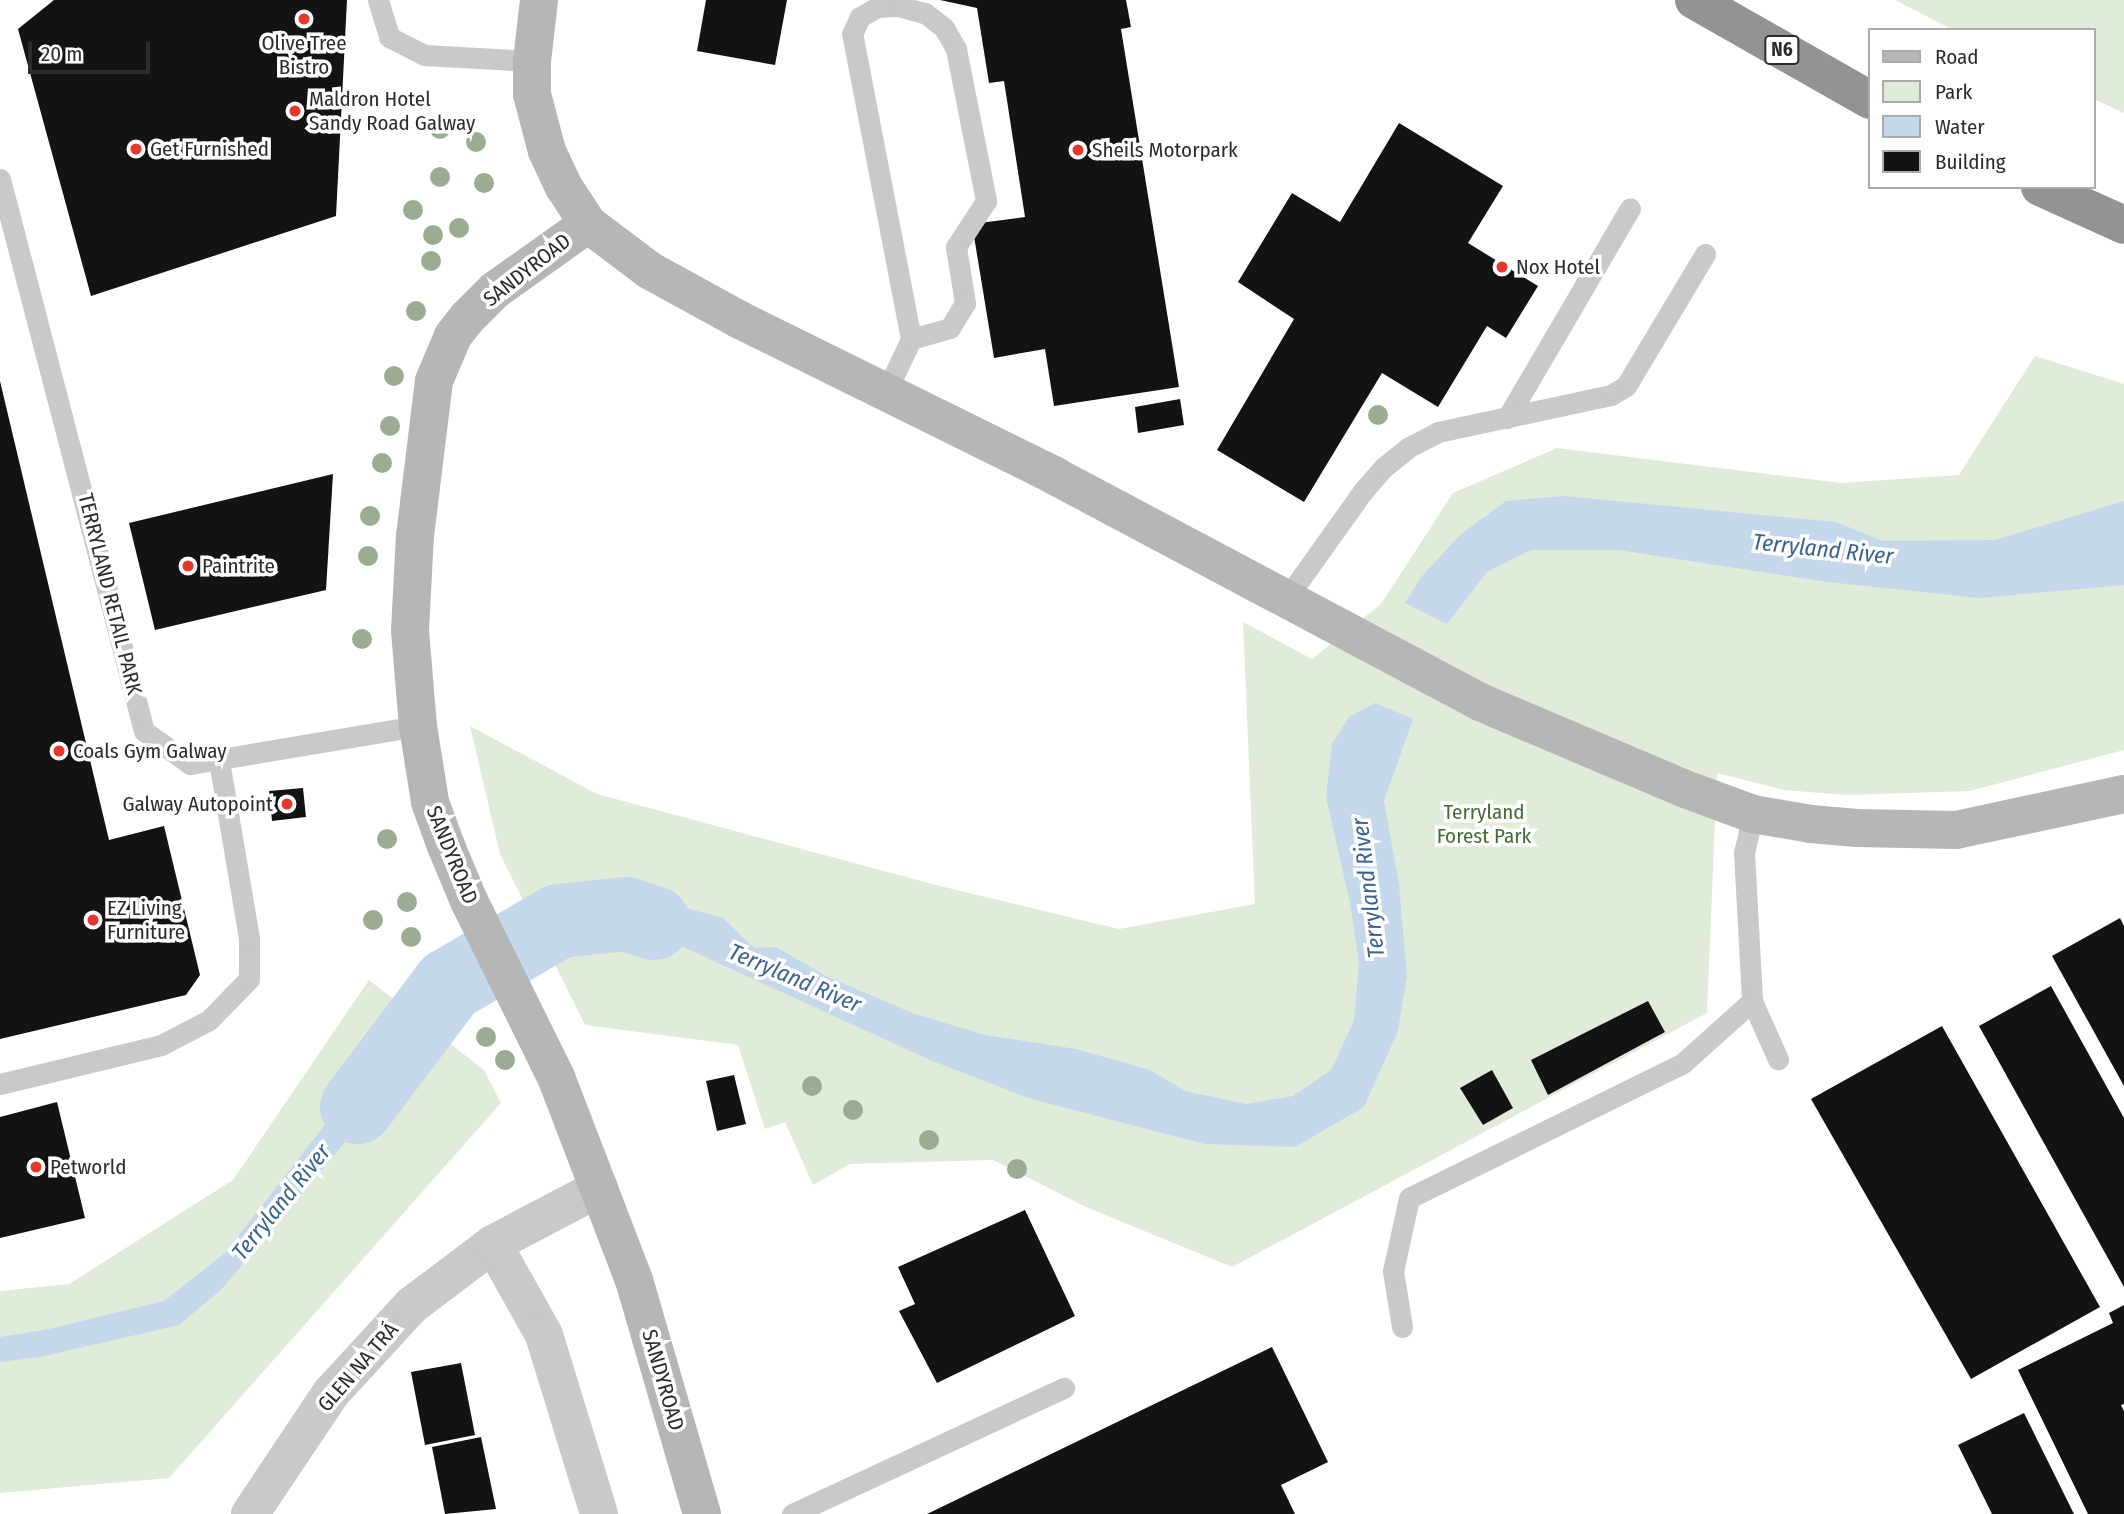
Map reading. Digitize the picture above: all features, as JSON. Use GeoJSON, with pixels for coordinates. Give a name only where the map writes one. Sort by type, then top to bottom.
{"type":"FeatureCollection","features":[{"type":"Feature","properties":{"kind":"highway","name":"N6"},"geometry":{"type":"LineString","coordinates":[[1694,0],[1868,99]]}},
{"type":"Feature","properties":{"kind":"highway"},"geometry":{"type":"LineString","coordinates":[[2044,189],[2124,225]]}},
{"type":"Feature","properties":{"kind":"street"},"geometry":{"type":"LineString","coordinates":[[539,0],[532,61],[532,94],[547,151],[588,224],[649,270],[1055,476],[1480,702],[1685,789],[1753,814],[1857,828],[1956,830],[2122,799]]}},
{"type":"Feature","properties":{"kind":"street","name":"SANDYROAD"},"geometry":{"type":"LineString","coordinates":[[588,224],[495,290],[467,318],[453,336],[434,381],[415,536],[410,631],[418,726],[430,802],[469,901],[542,1048],[634,1280],[702,1514]]}},
{"type":"Feature","properties":{"kind":"street","name":"GLEN NA TRÁ"},"geometry":{"type":"LineString","coordinates":[[250,1514],[331,1393],[412,1305],[492,1244],[599,1188]]}},
{"type":"Feature","properties":{"kind":"street"},"geometry":{"type":"LineString","coordinates":[[492,1244],[544,1335],[599,1514]]}},
{"type":"Feature","properties":{"kind":"lane"},"geometry":{"type":"LineString","coordinates":[[378,0],[389,37],[424,55],[532,61]]}},
{"type":"Feature","properties":{"kind":"lane"},"geometry":{"type":"LineString","coordinates":[[886,392],[911,339],[852,34],[860,17],[877,7],[898,6],[925,13],[944,28],[956,50],[986,201],[956,247],[965,303],[950,328],[911,339]]}},
{"type":"Feature","properties":{"kind":"lane","name":"TERRYLAND RETAIL PARK"},"geometry":{"type":"LineString","coordinates":[[0,179],[144,731],[190,764],[418,726]]}},
{"type":"Feature","properties":{"kind":"lane"},"geometry":{"type":"LineString","coordinates":[[1507,418],[1630,208]]}},
{"type":"Feature","properties":{"kind":"lane"},"geometry":{"type":"LineString","coordinates":[[1286,599],[1336,526],[1383,468],[1409,447],[1438,432],[1611,395],[1626,386],[1706,254]]}},
{"type":"Feature","properties":{"kind":"lane"},"geometry":{"type":"LineString","coordinates":[[0,1084],[161,1045],[209,1020],[249,979],[249,938],[219,760]]}},
{"type":"Feature","properties":{"kind":"lane"},"geometry":{"type":"LineString","coordinates":[[1753,814],[1744,852],[1752,1001],[1778,1059]]}},
{"type":"Feature","properties":{"kind":"lane"},"geometry":{"type":"LineString","coordinates":[[1402,1327],[1393,1271],[1409,1198],[1684,1063],[1752,1001]]}},
{"type":"Feature","properties":{"kind":"lane"},"geometry":{"type":"LineString","coordinates":[[792,1514],[1064,1388]]}},
{"type":"Feature","properties":{"kind":"green space"},"geometry":{"type":"Polygon","coordinates":[[[1895,0],[2124,0],[2124,113],[2096,100],[2096,28],[1949,28],[1895,0]]]}},
{"type":"Feature","properties":{"kind":"green space","name":"Terryland Forest Park"},"geometry":{"type":"Polygon","coordinates":[[[2035,356],[2124,384],[2124,750],[1970,791],[1846,795],[1784,790],[1717,773],[1707,1013],[1232,1267],[1086,1207],[993,1160],[850,1164],[813,1185],[785,1122],[765,1129],[738,1045],[585,1025],[500,854],[470,726],[597,794],[936,885],[1119,929],[1255,904],[1243,622],[1312,659],[1381,604],[1453,493],[1557,448],[1841,483],[1959,475],[2035,356]]]}},
{"type":"Feature","properties":{"kind":"green space"},"geometry":{"type":"Polygon","coordinates":[[[369,980],[484,1070],[501,1103],[169,1478],[0,1493],[0,1291],[69,1284],[233,1180],[369,980]]]}},
{"type":"Feature","properties":{"kind":"water"},"geometry":{"type":"Polygon","coordinates":[[[1564,496],[1836,522],[1883,541],[1995,540],[2124,501],[2124,585],[1979,598],[1828,582],[1618,550],[1531,550],[1487,572],[1447,624],[1405,603],[1422,576],[1461,534],[1506,501],[1564,496]]]}},
{"type":"Feature","properties":{"kind":"water"},"geometry":{"type":"Polygon","coordinates":[[[1375,703],[1413,719],[1384,801],[1399,884],[1407,976],[1398,1031],[1364,1107],[1295,1147],[1205,1144],[1031,1099],[930,1060],[679,945],[618,931],[570,942],[540,900],[579,893],[686,908],[723,918],[754,948],[776,947],[826,976],[912,1013],[985,1035],[1076,1049],[1150,1070],[1185,1091],[1246,1104],[1293,1096],[1331,1070],[1354,1021],[1359,962],[1350,903],[1326,797],[1332,744],[1349,717],[1375,703]]]}},
{"type":"Feature","properties":{"kind":"water"},"geometry":{"type":"Polygon","coordinates":[[[406,1016],[430,1033],[382,1098],[222,1289],[179,1325],[40,1357],[0,1362],[0,1337],[49,1329],[164,1301],[225,1253],[382,1052],[406,1016]]]}},
{"type":"Feature","properties":{"kind":"building"},"geometry":{"type":"Polygon","coordinates":[[[54,0],[347,0],[336,216],[91,296],[18,29],[54,0]]]}},
{"type":"Feature","properties":{"kind":"building"},"geometry":{"type":"Polygon","coordinates":[[[706,0],[787,0],[775,65],[697,51],[706,0]]]}},
{"type":"Feature","properties":{"kind":"building","name":"Sheils Motorpark"},"geometry":{"type":"Polygon","coordinates":[[[940,0],[1126,0],[1131,27],[1121,29],[1179,387],[1054,406],[1045,349],[994,358],[972,224],[1025,217],[1004,81],[989,83],[977,8],[940,0]]]}},
{"type":"Feature","properties":{"kind":"building"},"geometry":{"type":"Polygon","coordinates":[[[1399,123],[1503,186],[1468,243],[1538,286],[1506,338],[1487,326],[1438,407],[1382,373],[1304,502],[1217,450],[1294,319],[1238,282],[1292,193],[1340,222],[1399,123]]]}},
{"type":"Feature","properties":{"kind":"building"},"geometry":{"type":"Polygon","coordinates":[[[0,381],[109,840],[164,826],[200,975],[186,995],[0,1039],[0,381]]]}},
{"type":"Feature","properties":{"kind":"building"},"geometry":{"type":"Polygon","coordinates":[[[1180,399],[1184,425],[1138,433],[1135,407],[1180,399]]]}},
{"type":"Feature","properties":{"kind":"building"},"geometry":{"type":"Polygon","coordinates":[[[333,474],[326,590],[155,630],[129,523],[333,474]]]}},
{"type":"Feature","properties":{"kind":"building","name":"Galway Autopoint"},"geometry":{"type":"Polygon","coordinates":[[[303,788],[306,817],[272,821],[269,791],[303,788]]]}},
{"type":"Feature","properties":{"kind":"building"},"geometry":{"type":"Polygon","coordinates":[[[2120,918],[2124,926],[2124,1086],[2052,956],[2120,918]]]}},
{"type":"Feature","properties":{"kind":"building"},"geometry":{"type":"Polygon","coordinates":[[[2051,986],[2124,1118],[2124,1287],[1979,1026],[2051,986]]]}},
{"type":"Feature","properties":{"kind":"building"},"geometry":{"type":"Polygon","coordinates":[[[1648,1001],[1665,1032],[1548,1095],[1531,1060],[1648,1001]]]}},
{"type":"Feature","properties":{"kind":"building"},"geometry":{"type":"Polygon","coordinates":[[[1942,1026],[2100,1307],[1971,1379],[1811,1099],[1942,1026]]]}},
{"type":"Feature","properties":{"kind":"building"},"geometry":{"type":"Polygon","coordinates":[[[1492,1070],[1513,1108],[1483,1125],[1460,1088],[1492,1070]]]}},
{"type":"Feature","properties":{"kind":"building"},"geometry":{"type":"Polygon","coordinates":[[[734,1075],[746,1124],[717,1131],[706,1081],[734,1075]]]}},
{"type":"Feature","properties":{"kind":"building","name":"Petworld"},"geometry":{"type":"Polygon","coordinates":[[[57,1102],[85,1218],[0,1238],[0,1117],[57,1102]]]}},
{"type":"Feature","properties":{"kind":"building"},"geometry":{"type":"Polygon","coordinates":[[[1025,1210],[1075,1316],[937,1383],[899,1311],[915,1304],[898,1267],[1025,1210]]]}},
{"type":"Feature","properties":{"kind":"building"},"geometry":{"type":"Polygon","coordinates":[[[2124,1305],[2124,1404],[2121,1405],[2124,1411],[2124,1514],[2088,1514],[2018,1370],[2113,1323],[2109,1313],[2124,1305]]]}},
{"type":"Feature","properties":{"kind":"building"},"geometry":{"type":"Polygon","coordinates":[[[1272,1347],[1328,1462],[1281,1485],[1295,1514],[927,1514],[1272,1347]]]}},
{"type":"Feature","properties":{"kind":"building"},"geometry":{"type":"Polygon","coordinates":[[[461,1363],[475,1435],[425,1445],[411,1372],[461,1363]]]}},
{"type":"Feature","properties":{"kind":"building"},"geometry":{"type":"Polygon","coordinates":[[[2024,1413],[2074,1514],[1992,1514],[1958,1445],[2024,1413]]]}},
{"type":"Feature","properties":{"kind":"building"},"geometry":{"type":"Polygon","coordinates":[[[481,1437],[496,1509],[445,1514],[432,1447],[481,1437]]]}},
{"type":"Feature","properties":{"kind":"waterway","name":"Terryland River"},"geometry":{"type":"LineString","coordinates":[[357,1107],[449,985],[559,921],[626,914],[654,923]]}},
{"type":"Feature","properties":{"kind":"place","name":"Olive Tree Bistro"},"geometry":{"type":"Point","coordinates":[304,19]}},
{"type":"Feature","properties":{"kind":"place","name":"Maldron Hotel Sandy Road Galway"},"geometry":{"type":"Point","coordinates":[295,111]}},
{"type":"Feature","properties":{"kind":"place","name":"Get Furnished"},"geometry":{"type":"Point","coordinates":[136,149]}},
{"type":"Feature","properties":{"kind":"place","name":"Sheils Motorpark"},"geometry":{"type":"Point","coordinates":[1078,150]}},
{"type":"Feature","properties":{"kind":"place","name":"Nox Hotel"},"geometry":{"type":"Point","coordinates":[1502,267]}},
{"type":"Feature","properties":{"kind":"place","name":"Paintrite"},"geometry":{"type":"Point","coordinates":[188,566]}},
{"type":"Feature","properties":{"kind":"place","name":"Coals Gym Galway"},"geometry":{"type":"Point","coordinates":[59,751]}},
{"type":"Feature","properties":{"kind":"place","name":"Galway Autopoint"},"geometry":{"type":"Point","coordinates":[287,804]}},
{"type":"Feature","properties":{"kind":"place","name":"EZ Living Furniture"},"geometry":{"type":"Point","coordinates":[93,920]}},
{"type":"Feature","properties":{"kind":"place","name":"Petworld"},"geometry":{"type":"Point","coordinates":[36,1167]}}]}
